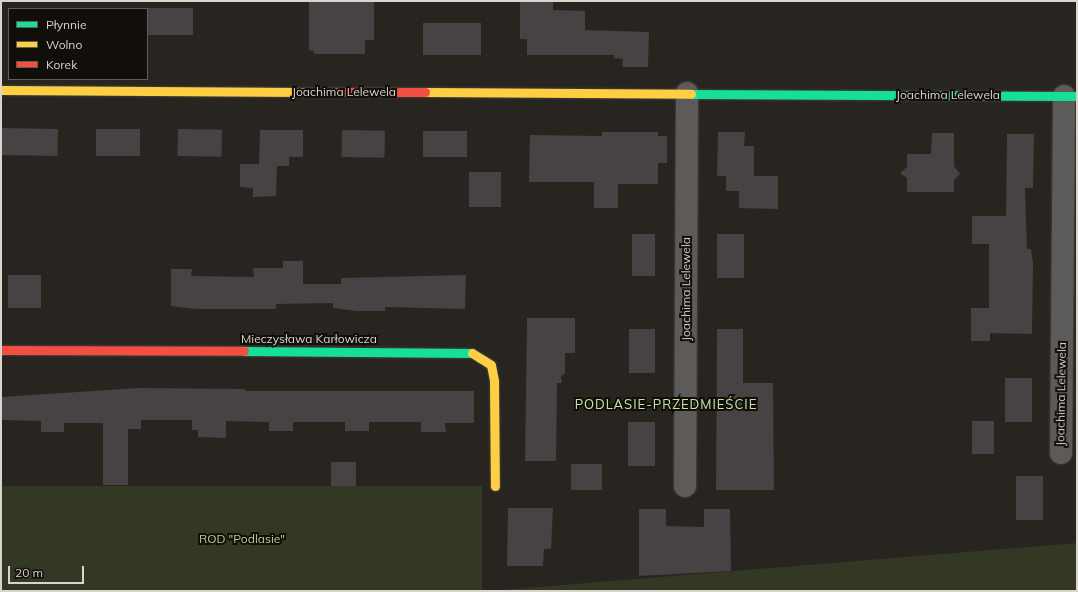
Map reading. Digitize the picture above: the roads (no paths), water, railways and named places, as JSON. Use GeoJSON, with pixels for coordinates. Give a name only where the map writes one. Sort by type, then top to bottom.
{"type":"FeatureCollection","features":[{"type":"Feature","properties":{"kind":"street","name":"Joachima Lelewela"},"geometry":{"type":"LineString","coordinates":[[1,90],[1071,96],[1061,453]]}},
{"type":"Feature","properties":{"kind":"street","name":"Joachima Lelewela"},"geometry":{"type":"LineString","coordinates":[[685,486],[687,93]]}},
{"type":"Feature","properties":{"kind":"street","name":"Mieczysława Karłowicza"},"geometry":{"type":"LineString","coordinates":[[1,350],[465,351],[477,354],[491,365],[494,381],[495,486]]}},
{"type":"Feature","properties":{"kind":"district","name":"PODLASIE-PRZEDMIEŚCIE"},"geometry":{"type":"Point","coordinates":[666,404]}},
{"type":"Feature","properties":{"kind":"park label","name":"ROD \"Podlasie\""},"geometry":{"type":"Point","coordinates":[242,539]}}]}
